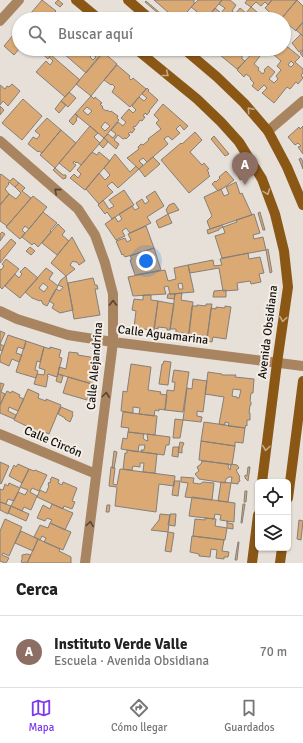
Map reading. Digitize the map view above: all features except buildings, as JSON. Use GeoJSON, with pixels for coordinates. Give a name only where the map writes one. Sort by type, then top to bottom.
{"type":"FeatureCollection","features":[{"type":"Feature","properties":{"kind":"street"},"geometry":{"type":"LineString","coordinates":[[0,21],[19,0]]}},
{"type":"Feature","properties":{"kind":"street"},"geometry":{"type":"LineString","coordinates":[[76,0],[91,12]]}},
{"type":"Feature","properties":{"kind":"street"},"geometry":{"type":"LineString","coordinates":[[128,0],[142,12]]}},
{"type":"Feature","properties":{"kind":"street","name":"Avenida Obsidiana"},"geometry":{"type":"LineString","coordinates":[[145,56],[197,99],[221,122],[238,142],[262,179],[275,214],[284,251],[288,287],[262,479]]}},
{"type":"Feature","properties":{"kind":"street"},"geometry":{"type":"LineString","coordinates":[[192,56],[244,103],[268,131],[287,167],[303,204]]}},
{"type":"Feature","properties":{"kind":"street"},"geometry":{"type":"LineString","coordinates":[[268,131],[303,101]]}},
{"type":"Feature","properties":{"kind":"street","name":"Calle Alejandrina"},"geometry":{"type":"LineString","coordinates":[[0,141],[78,209],[95,235],[105,263],[113,294],[113,342],[84,563]]}},
{"type":"Feature","properties":{"kind":"street","name":"Calle Aguamarina"},"geometry":{"type":"LineString","coordinates":[[0,311],[17,319],[68,335],[303,366]]}},
{"type":"Feature","properties":{"kind":"street"},"geometry":{"type":"LineString","coordinates":[[290,479],[303,381]]}},
{"type":"Feature","properties":{"kind":"street","name":"Calle Circón"},"geometry":{"type":"LineString","coordinates":[[0,434],[96,474]]}},
{"type":"Feature","properties":{"kind":"street"},"geometry":{"type":"LineString","coordinates":[[252,563],[255,539]]}},
{"type":"Feature","properties":{"kind":"street"},"geometry":{"type":"LineString","coordinates":[[280,563],[282,551]]}},
{"type":"Feature","properties":{"kind":"place","name":"Instituto Verde Valle"},"geometry":{"type":"Point","coordinates":[245,185]}}]}
